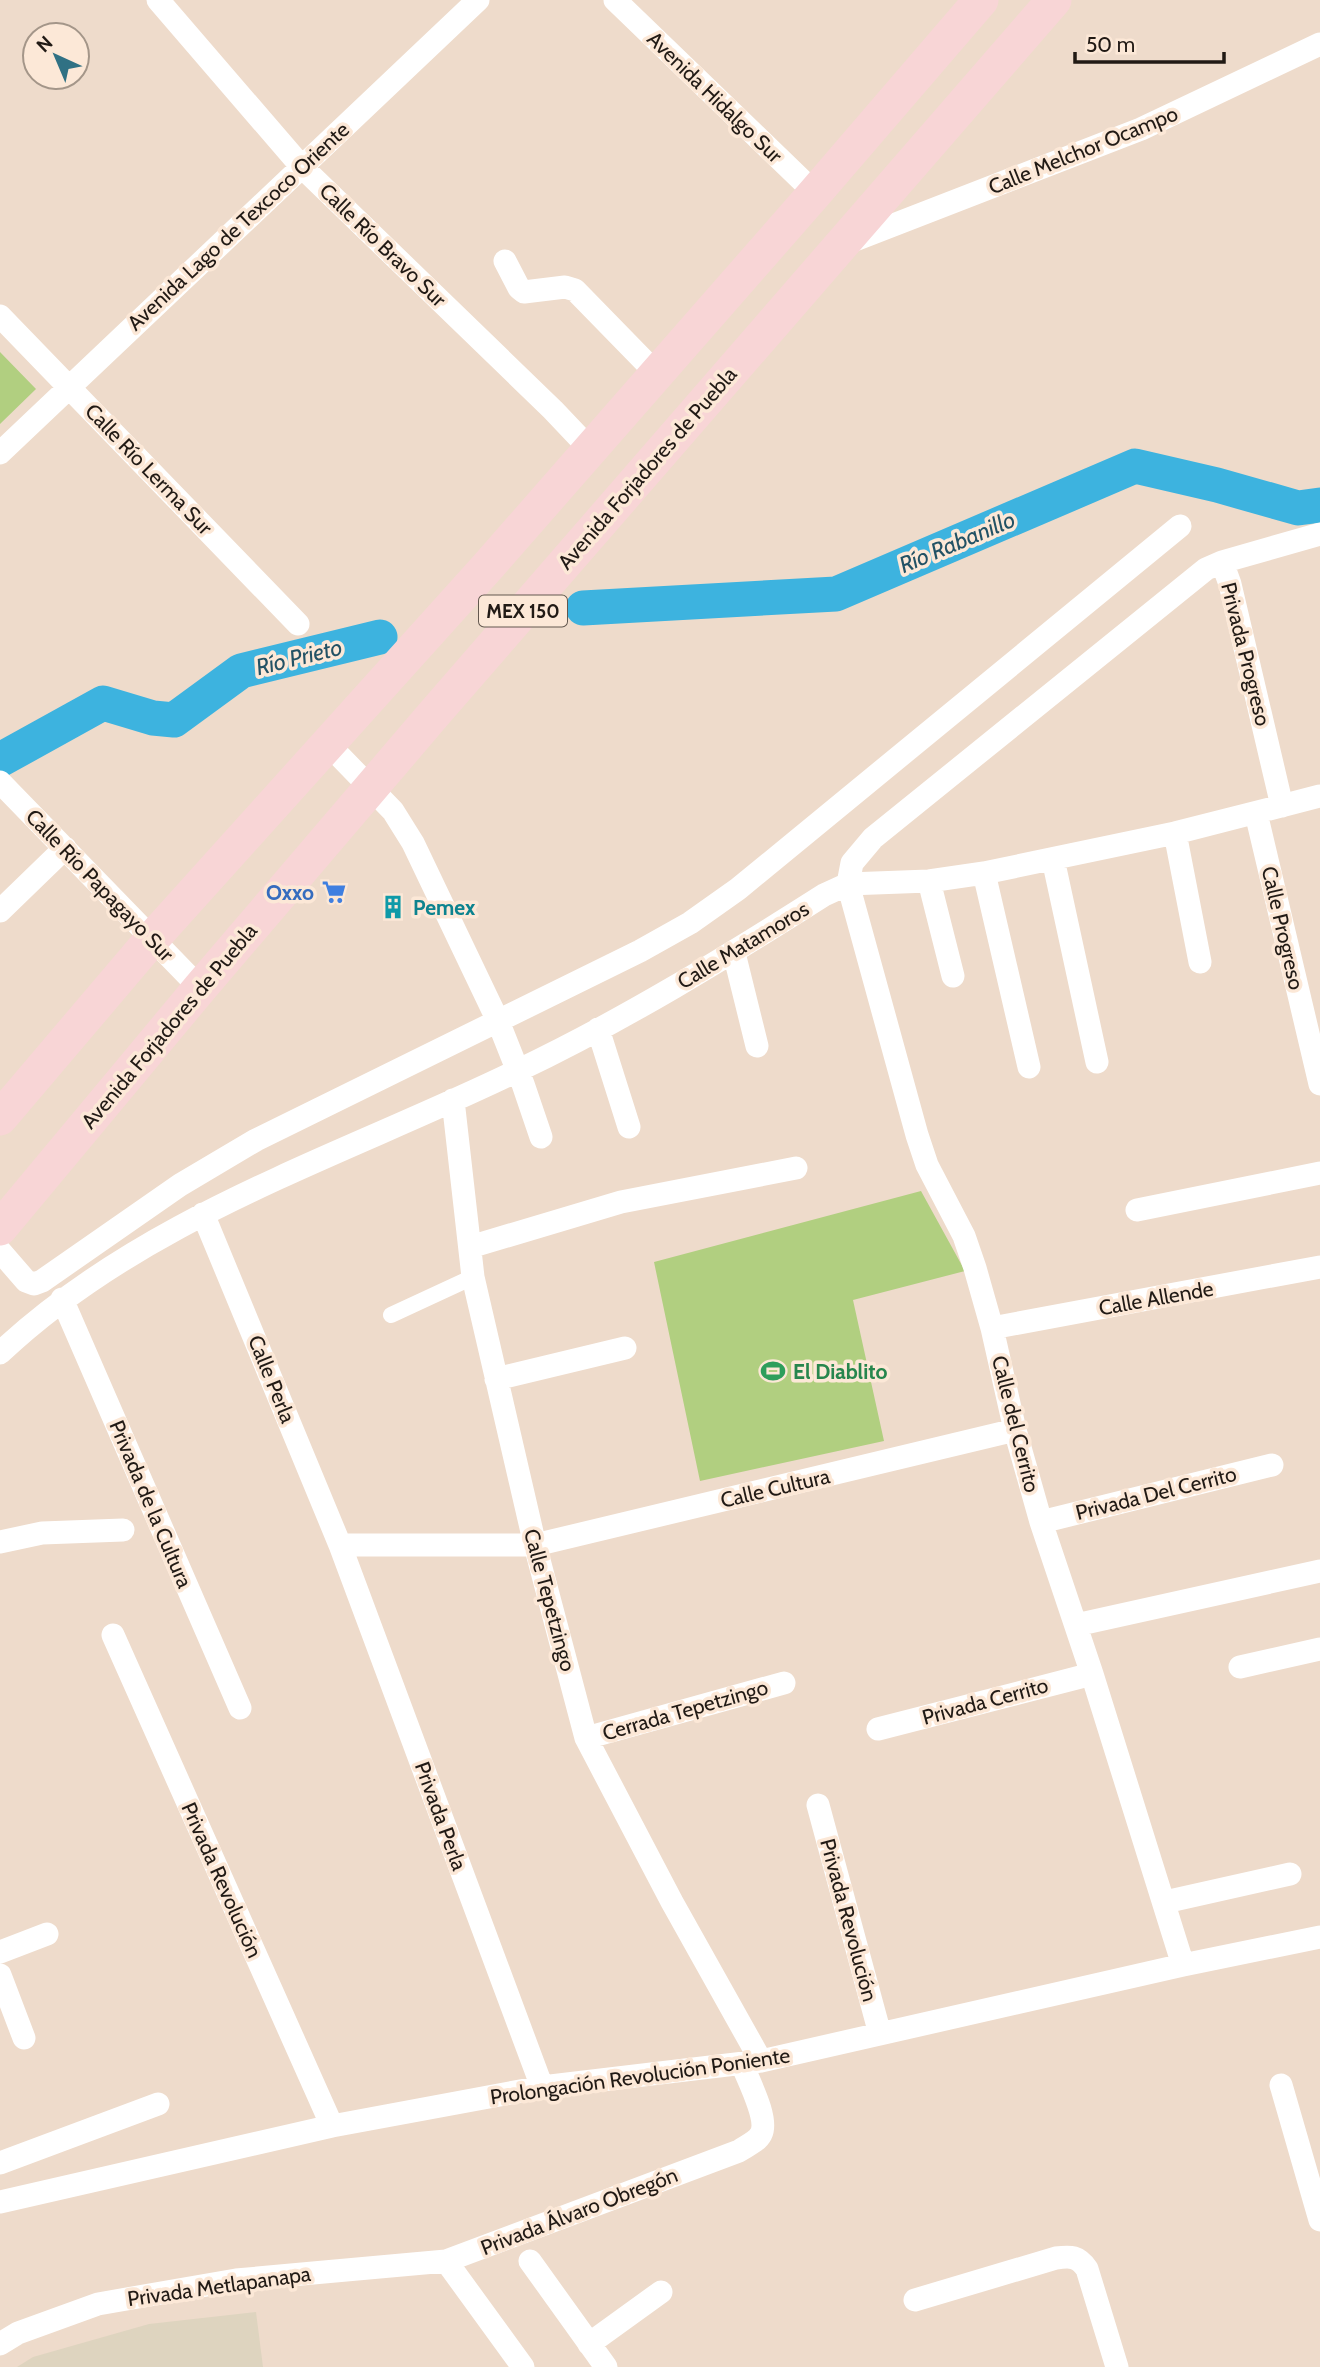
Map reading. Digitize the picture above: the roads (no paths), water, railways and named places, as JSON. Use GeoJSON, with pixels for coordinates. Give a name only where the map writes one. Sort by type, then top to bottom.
{"type":"FeatureCollection","features":[{"type":"Feature","properties":{"kind":"main road","name":"MEX 150"},"geometry":{"type":"LineString","coordinates":[[0,1118],[152,939],[590,450],[981,0]]}},
{"type":"Feature","properties":{"kind":"main road","name":"Avenida Forjadores de Puebla"},"geometry":{"type":"LineString","coordinates":[[0,1228],[200,988],[1054,0]]}},
{"type":"Feature","properties":{"kind":"street","name":"Calle Río Bravo Sur"},"geometry":{"type":"LineString","coordinates":[[158,0],[301,166],[553,410],[590,450]]}},
{"type":"Feature","properties":{"kind":"street","name":"Avenida Lago de Texcoco Oriente"},"geometry":{"type":"LineString","coordinates":[[0,453],[478,0]]}},
{"type":"Feature","properties":{"kind":"street","name":"Avenida Hidalgo Sur"},"geometry":{"type":"LineString","coordinates":[[615,0],[815,194]]}},
{"type":"Feature","properties":{"kind":"street","name":"Calle Melchor Ocampo"},"geometry":{"type":"LineString","coordinates":[[841,245],[1141,129],[1320,44]]}},
{"type":"Feature","properties":{"kind":"street"},"geometry":{"type":"LineString","coordinates":[[505,261],[519,288],[524,292],[565,287],[575,290],[657,374]]}},
{"type":"Feature","properties":{"kind":"street","name":"Calle Río Lerma Sur"},"geometry":{"type":"LineString","coordinates":[[0,316],[298,624]]}},
{"type":"Feature","properties":{"kind":"street"},"geometry":{"type":"LineString","coordinates":[[0,1251],[26,1281],[33,1284],[42,1282],[180,1185],[256,1140],[640,951],[690,923],[738,889],[1180,526]]}},
{"type":"Feature","properties":{"kind":"street","name":"Privada Progreso"},"geometry":{"type":"LineString","coordinates":[[1282,806],[1230,584],[1222,562],[1320,534]]}},
{"type":"Feature","properties":{"kind":"street"},"geometry":{"type":"LineString","coordinates":[[848,884],[852,863],[873,838],[1206,569],[1222,562]]}},
{"type":"Feature","properties":{"kind":"street"},"geometry":{"type":"LineString","coordinates":[[327,743],[393,811],[413,843],[498,1021],[541,1137]]}},
{"type":"Feature","properties":{"kind":"street","name":"Calle Río Papagayo Sur"},"geometry":{"type":"LineString","coordinates":[[0,782],[200,988]]}},
{"type":"Feature","properties":{"kind":"street","name":"Calle Matamoros"},"geometry":{"type":"LineString","coordinates":[[0,1353],[62,1299],[203,1214],[518,1071],[734,953],[824,895],[848,884],[929,881],[984,873],[1175,833],[1320,796]]}},
{"type":"Feature","properties":{"kind":"street","name":"Calle Progreso"},"geometry":{"type":"LineString","coordinates":[[1256,813],[1316,1045],[1320,1084]]}},
{"type":"Feature","properties":{"kind":"street"},"geometry":{"type":"LineString","coordinates":[[1175,833],[1200,962]]}},
{"type":"Feature","properties":{"kind":"street"},"geometry":{"type":"LineString","coordinates":[[0,911],[65,848]]}},
{"type":"Feature","properties":{"kind":"street"},"geometry":{"type":"LineString","coordinates":[[1053,859],[1097,1062]]}},
{"type":"Feature","properties":{"kind":"street"},"geometry":{"type":"LineString","coordinates":[[984,873],[1029,1067]]}},
{"type":"Feature","properties":{"kind":"street"},"geometry":{"type":"LineString","coordinates":[[929,881],[953,976]]}},
{"type":"Feature","properties":{"kind":"street","name":"Calle del Cerrito"},"geometry":{"type":"LineString","coordinates":[[848,884],[916,1135],[927,1165],[964,1236],[992,1328],[1015,1430],[1041,1522],[1093,1674],[1183,1965]]}},
{"type":"Feature","properties":{"kind":"street"},"geometry":{"type":"LineString","coordinates":[[734,953],[757,1046]]}},
{"type":"Feature","properties":{"kind":"street"},"geometry":{"type":"LineString","coordinates":[[598,1029],[629,1127]]}},
{"type":"Feature","properties":{"kind":"street","name":"Calle Tepetzingo"},"geometry":{"type":"LineString","coordinates":[[453,1100],[473,1277],[534,1545],[586,1738],[752,2063]]}},
{"type":"Feature","properties":{"kind":"street"},"geometry":{"type":"LineString","coordinates":[[470,1247],[621,1202],[796,1168]]}},
{"type":"Feature","properties":{"kind":"street"},"geometry":{"type":"LineString","coordinates":[[1137,1210],[1320,1173]]}},
{"type":"Feature","properties":{"kind":"street","name":"Calle Perla"},"geometry":{"type":"LineString","coordinates":[[203,1214],[340,1545]]}},
{"type":"Feature","properties":{"kind":"street","name":"Calle Allende"},"geometry":{"type":"LineString","coordinates":[[992,1328],[1320,1268]]}},
{"type":"Feature","properties":{"kind":"street"},"geometry":{"type":"LineString","coordinates":[[391,1315],[473,1277]]}},
{"type":"Feature","properties":{"kind":"street","name":"Privada de la Cultura"},"geometry":{"type":"LineString","coordinates":[[62,1299],[240,1708]]}},
{"type":"Feature","properties":{"kind":"street"},"geometry":{"type":"LineString","coordinates":[[496,1379],[625,1348]]}},
{"type":"Feature","properties":{"kind":"street","name":"Calle Cultura"},"geometry":{"type":"LineString","coordinates":[[340,1545],[534,1545],[1015,1430]]}},
{"type":"Feature","properties":{"kind":"street","name":"Privada Del Cerrito"},"geometry":{"type":"LineString","coordinates":[[1041,1522],[1272,1465]]}},
{"type":"Feature","properties":{"kind":"street","name":"Privada de la Cultura"},"geometry":{"type":"LineString","coordinates":[[0,1542],[42,1534],[123,1530]]}},
{"type":"Feature","properties":{"kind":"street","name":"Privada Perla"},"geometry":{"type":"LineString","coordinates":[[340,1545],[542,2087]]}},
{"type":"Feature","properties":{"kind":"street"},"geometry":{"type":"LineString","coordinates":[[1076,1625],[1320,1571]]}},
{"type":"Feature","properties":{"kind":"street","name":"Privada Revolución"},"geometry":{"type":"LineString","coordinates":[[113,1634],[332,2126]]}},
{"type":"Feature","properties":{"kind":"street"},"geometry":{"type":"LineString","coordinates":[[1240,1667],[1320,1649]]}},
{"type":"Feature","properties":{"kind":"street","name":"Privada Cerrito"},"geometry":{"type":"LineString","coordinates":[[878,1729],[1093,1674]]}},
{"type":"Feature","properties":{"kind":"street","name":"Cerrada Tepetzingo"},"geometry":{"type":"LineString","coordinates":[[586,1738],[783,1683]]}},
{"type":"Feature","properties":{"kind":"street","name":"Privada Revolución"},"geometry":{"type":"LineString","coordinates":[[818,1805],[880,2034]]}},
{"type":"Feature","properties":{"kind":"street"},"geometry":{"type":"LineString","coordinates":[[1165,1902],[1290,1874]]}},
{"type":"Feature","properties":{"kind":"street"},"geometry":{"type":"LineString","coordinates":[[0,1952],[47,1934]]}},
{"type":"Feature","properties":{"kind":"street","name":"Prolongación Revolución Poniente"},"geometry":{"type":"LineString","coordinates":[[0,2202],[332,2126],[542,2087],[752,2063],[1183,1965],[1320,1937]]}},
{"type":"Feature","properties":{"kind":"street"},"geometry":{"type":"LineString","coordinates":[[0,1975],[24,2038]]}},
{"type":"Feature","properties":{"kind":"street","name":"Privada Álvaro Obregón"},"geometry":{"type":"LineString","coordinates":[[446,2261],[739,2151],[752,2143],[762,2133],[764,2119],[752,2063]]}},
{"type":"Feature","properties":{"kind":"street"},"geometry":{"type":"LineString","coordinates":[[1281,2085],[1320,2220]]}},
{"type":"Feature","properties":{"kind":"street"},"geometry":{"type":"LineString","coordinates":[[0,2163],[158,2104]]}},
{"type":"Feature","properties":{"kind":"street"},"geometry":{"type":"LineString","coordinates":[[915,2300],[1056,2258],[1072,2256],[1081,2261],[1087,2269],[1117,2367]]}},
{"type":"Feature","properties":{"kind":"street"},"geometry":{"type":"LineString","coordinates":[[446,2261],[523,2367]]}},
{"type":"Feature","properties":{"kind":"street","name":"Privada Metlapanapa"},"geometry":{"type":"LineString","coordinates":[[0,2344],[18,2333],[99,2304],[236,2280],[446,2261]]}},
{"type":"Feature","properties":{"kind":"street"},"geometry":{"type":"LineString","coordinates":[[530,2261],[606,2367]]}},
{"type":"Feature","properties":{"kind":"street"},"geometry":{"type":"LineString","coordinates":[[589,2343],[662,2292]]}},
{"type":"Feature","properties":{"kind":"waterway","name":"Río Rabanillo"},"geometry":{"type":"LineString","coordinates":[[583,608],[836,594],[1135,466],[1298,508],[1320,505]]}},
{"type":"Feature","properties":{"kind":"waterway","name":"Río Prieto"},"geometry":{"type":"LineString","coordinates":[[0,760],[103,703],[153,718],[174,720],[241,671],[380,637]]}},
{"type":"Feature","properties":{"kind":"place","name":"Oxxo"},"geometry":{"type":"Point","coordinates":[334,892]}},
{"type":"Feature","properties":{"kind":"place","name":"Pemex"},"geometry":{"type":"Point","coordinates":[393,907]}},
{"type":"Feature","properties":{"kind":"place","name":"El Diablito"},"geometry":{"type":"Point","coordinates":[773,1371]}}]}
